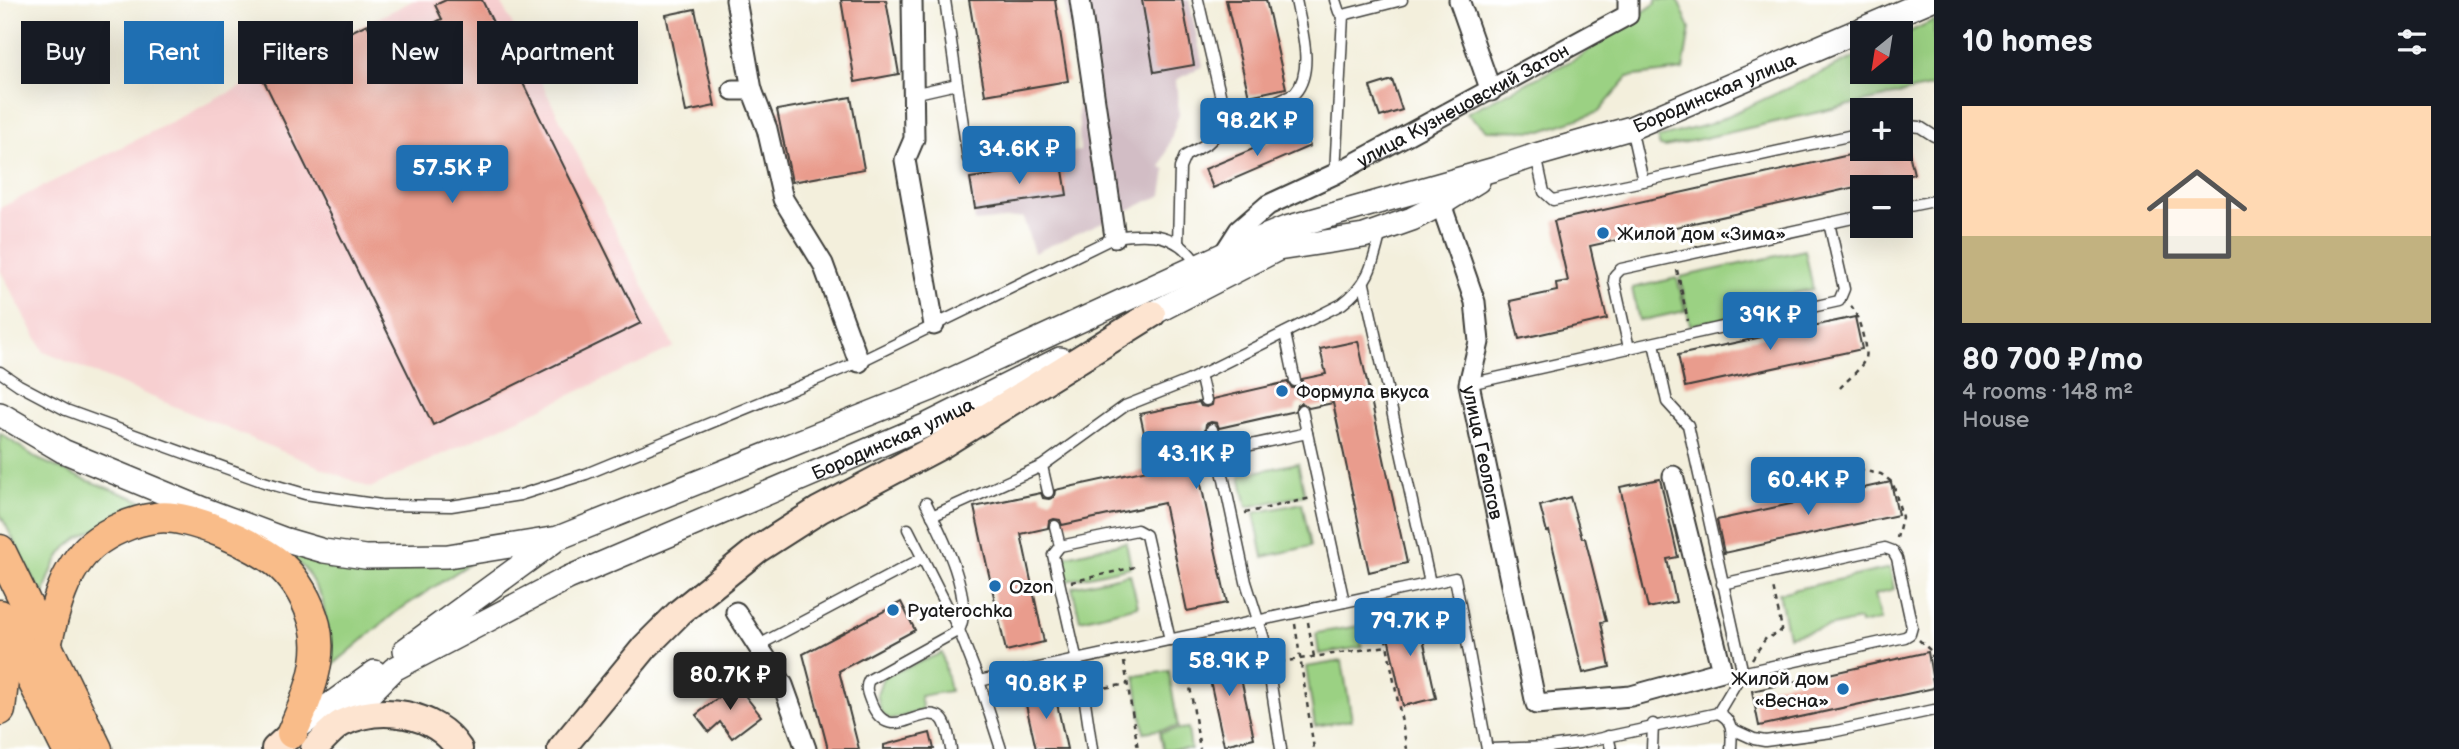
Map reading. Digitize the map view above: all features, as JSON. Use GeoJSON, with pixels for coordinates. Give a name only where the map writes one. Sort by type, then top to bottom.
{"type":"FeatureCollection","features":[{"type":"Feature","properties":{"kind":"main road"},"geometry":{"type":"LineString","coordinates":[[561,749],[645,647],[680,612],[758,549],[819,510],[940,446],[1152,314]]}},
{"type":"Feature","properties":{"kind":"main road"},"geometry":{"type":"LineString","coordinates":[[46,646],[63,589],[75,565],[92,545],[122,527],[157,517],[192,520],[254,548],[281,566],[304,593],[316,628],[316,662],[294,744]]}},
{"type":"Feature","properties":{"kind":"main road"},"geometry":{"type":"LineString","coordinates":[[0,550],[97,749]]}},
{"type":"Feature","properties":{"kind":"main road"},"geometry":{"type":"LineString","coordinates":[[0,615],[67,749]]}},
{"type":"Feature","properties":{"kind":"main road"},"geometry":{"type":"LineString","coordinates":[[0,639],[4,672],[0,710]]}},
{"type":"Feature","properties":{"kind":"main road"},"geometry":{"type":"LineString","coordinates":[[340,723],[364,716],[407,713],[438,727],[459,749]]}},
{"type":"Feature","properties":{"kind":"main road","name":"Бородинская улица"},"geometry":{"type":"LineString","coordinates":[[294,744],[340,723]]}},
{"type":"Feature","properties":{"kind":"street"},"geometry":{"type":"LineString","coordinates":[[736,0],[742,90],[767,129],[783,199],[823,264],[859,362]]}},
{"type":"Feature","properties":{"kind":"street"},"geometry":{"type":"LineString","coordinates":[[912,0],[914,139],[905,160],[934,325]]}},
{"type":"Feature","properties":{"kind":"street"},"geometry":{"type":"LineString","coordinates":[[1080,0],[1115,237]]}},
{"type":"Feature","properties":{"kind":"street"},"geometry":{"type":"LineString","coordinates":[[1459,0],[1491,91]]}},
{"type":"Feature","properties":{"kind":"street","name":"улица Кузнецовский Затон"},"geometry":{"type":"LineString","coordinates":[[1223,255],[1239,230],[1268,205],[1335,174],[1628,15],[1628,0]]}},
{"type":"Feature","properties":{"kind":"street","name":"Бородинская улица"},"geometry":{"type":"LineString","coordinates":[[558,538],[931,389],[1286,228],[1631,128],[1930,0]]}},
{"type":"Feature","properties":{"kind":"street","name":"Бородинская улица"},"geometry":{"type":"LineString","coordinates":[[340,723],[394,669],[568,578],[927,425],[1278,249],[1348,240],[1412,219],[1441,204],[1495,169]]}},
{"type":"Feature","properties":{"kind":"street","name":"улица Геологов"},"geometry":{"type":"LineString","coordinates":[[1441,204],[1475,302],[1479,342],[1469,384],[1536,704],[1631,696],[1723,671],[1673,476]]}},
{"type":"Feature","properties":{"kind":"street"},"geometry":{"type":"LineString","coordinates":[[0,414],[74,456],[214,513],[324,551],[365,557],[448,556],[558,538]]}},
{"type":"Feature","properties":{"kind":"street"},"geometry":{"type":"LineString","coordinates":[[294,744],[558,538]]}},
{"type":"Feature","properties":{"kind":"street"},"geometry":{"type":"LineString","coordinates":[[736,612],[783,685],[806,749]]}},
{"type":"Feature","properties":{"kind":"lane"},"geometry":{"type":"LineString","coordinates":[[945,0],[968,159]]}},
{"type":"Feature","properties":{"kind":"lane"},"geometry":{"type":"LineString","coordinates":[[1198,0],[1227,124]]}},
{"type":"Feature","properties":{"kind":"lane"},"geometry":{"type":"LineString","coordinates":[[1178,243],[1181,163],[1189,152],[1208,143],[1227,124],[1295,93],[1301,85],[1304,48],[1296,0]]}},
{"type":"Feature","properties":{"kind":"lane"},"geometry":{"type":"LineString","coordinates":[[1335,0],[1339,12],[1343,15]]}},
{"type":"Feature","properties":{"kind":"lane"},"geometry":{"type":"LineString","coordinates":[[1343,15],[1402,0]]}},
{"type":"Feature","properties":{"kind":"lane"},"geometry":{"type":"LineString","coordinates":[[1335,174],[1343,15]]}},
{"type":"Feature","properties":{"kind":"lane"},"geometry":{"type":"LineString","coordinates":[[913,94],[957,84]]}},
{"type":"Feature","properties":{"kind":"lane"},"geometry":{"type":"LineString","coordinates":[[1913,126],[1920,127],[1934,136]]}},
{"type":"Feature","properties":{"kind":"lane"},"geometry":{"type":"LineString","coordinates":[[1631,128],[1643,181]]}},
{"type":"Feature","properties":{"kind":"lane"},"geometry":{"type":"LineString","coordinates":[[1536,155],[1544,192],[1553,200],[1850,136]]}},
{"type":"Feature","properties":{"kind":"lane"},"geometry":{"type":"LineString","coordinates":[[1913,205],[1934,201]]}},
{"type":"Feature","properties":{"kind":"lane"},"geometry":{"type":"LineString","coordinates":[[1629,348],[1614,281],[1615,275],[1621,269],[1850,219]]}},
{"type":"Feature","properties":{"kind":"lane"},"geometry":{"type":"LineString","coordinates":[[1469,384],[1835,303],[1842,298],[1844,289],[1829,223]]}},
{"type":"Feature","properties":{"kind":"lane"},"geometry":{"type":"LineString","coordinates":[[932,516],[1042,466],[1125,406],[1200,374],[1342,304],[1354,296],[1364,284],[1372,266],[1381,230]]}},
{"type":"Feature","properties":{"kind":"lane"},"geometry":{"type":"LineString","coordinates":[[0,372],[19,386],[66,411],[264,482],[305,494],[346,501],[411,507],[452,506],[520,495],[557,484],[859,362],[1115,237],[1149,235],[1167,238],[1178,243],[1192,256],[1198,267]]}},
{"type":"Feature","properties":{"kind":"lane"},"geometry":{"type":"LineString","coordinates":[[1364,284],[1430,583]]}},
{"type":"Feature","properties":{"kind":"lane"},"geometry":{"type":"LineString","coordinates":[[1285,333],[1295,381]]}},
{"type":"Feature","properties":{"kind":"lane"},"geometry":{"type":"LineString","coordinates":[[1654,343],[1667,402],[1688,425],[1741,673],[1718,713]]}},
{"type":"Feature","properties":{"kind":"lane"},"geometry":{"type":"LineString","coordinates":[[1200,374],[1206,400]]}},
{"type":"Feature","properties":{"kind":"lane"},"geometry":{"type":"LineString","coordinates":[[1301,410],[1344,602]]}},
{"type":"Feature","properties":{"kind":"lane"},"geometry":{"type":"LineString","coordinates":[[1212,429],[1246,582],[1263,634],[1281,749]]}},
{"type":"Feature","properties":{"kind":"lane"},"geometry":{"type":"LineString","coordinates":[[1218,453],[1307,433]]}},
{"type":"Feature","properties":{"kind":"lane"},"geometry":{"type":"LineString","coordinates":[[1042,466],[1048,492]]}},
{"type":"Feature","properties":{"kind":"lane"},"geometry":{"type":"LineString","coordinates":[[926,503],[951,556],[964,618],[959,630],[869,680],[866,686],[874,714],[880,721],[894,725],[937,716],[944,723],[951,749]]}},
{"type":"Feature","properties":{"kind":"lane"},"geometry":{"type":"LineString","coordinates":[[1055,526],[1060,547]]}},
{"type":"Feature","properties":{"kind":"lane"},"geometry":{"type":"LineString","coordinates":[[908,529],[959,630],[1001,749]]}},
{"type":"Feature","properties":{"kind":"lane"},"geometry":{"type":"LineString","coordinates":[[1092,749],[1077,660],[1053,555],[1060,547],[1140,530],[1146,535],[1170,640]]}},
{"type":"Feature","properties":{"kind":"lane"},"geometry":{"type":"LineString","coordinates":[[1722,584],[1885,548],[1893,551],[1897,558],[1912,627],[1910,634],[1905,637],[1741,673]]}},
{"type":"Feature","properties":{"kind":"lane"},"geometry":{"type":"LineString","coordinates":[[757,646],[921,559]]}},
{"type":"Feature","properties":{"kind":"lane"},"geometry":{"type":"LineString","coordinates":[[979,681],[1455,578],[1489,749],[1549,747],[1718,713],[1728,720],[1732,729],[1731,749]]}},
{"type":"Feature","properties":{"kind":"lane"},"geometry":{"type":"LineString","coordinates":[[1732,729],[1765,741],[1832,732],[1934,710]]}},
{"type":"Feature","properties":{"kind":"lane"},"geometry":{"type":"LineString","coordinates":[[1651,749],[1653,725]]}},
{"type":"Feature","properties":{"kind":"lane"},"geometry":{"type":"LineString","coordinates":[[1608,736],[1611,749]]}},
{"type":"Feature","properties":{"kind":"path"},"geometry":{"type":"LineString","coordinates":[[1674,257],[1691,335]]}},
{"type":"Feature","properties":{"kind":"path"},"geometry":{"type":"LineString","coordinates":[[1840,388],[1862,364],[1866,354],[1857,313],[1842,298]]}},
{"type":"Feature","properties":{"kind":"path"},"geometry":{"type":"LineString","coordinates":[[1858,470],[1886,475],[1895,485],[1902,522],[1893,551]]}},
{"type":"Feature","properties":{"kind":"path"},"geometry":{"type":"LineString","coordinates":[[1231,516],[1321,496]]}},
{"type":"Feature","properties":{"kind":"path"},"geometry":{"type":"LineString","coordinates":[[1060,584],[1153,564]]}},
{"type":"Feature","properties":{"kind":"path"},"geometry":{"type":"LineString","coordinates":[[1741,673],[1766,638],[1778,634],[1782,629],[1770,573]]}},
{"type":"Feature","properties":{"kind":"path"},"geometry":{"type":"LineString","coordinates":[[1377,595],[1407,749]]}},
{"type":"Feature","properties":{"kind":"path"},"geometry":{"type":"LineString","coordinates":[[1307,610],[1314,657]]}},
{"type":"Feature","properties":{"kind":"path"},"geometry":{"type":"LineString","coordinates":[[1293,613],[1314,749]]}},
{"type":"Feature","properties":{"kind":"path"},"geometry":{"type":"LineString","coordinates":[[1910,634],[1929,648],[1934,663]]}},
{"type":"Feature","properties":{"kind":"path"},"geometry":{"type":"LineString","coordinates":[[1182,637],[1200,749]]}},
{"type":"Feature","properties":{"kind":"path"},"geometry":{"type":"LineString","coordinates":[[1268,664],[1387,646]]}},
{"type":"Feature","properties":{"kind":"path"},"geometry":{"type":"LineString","coordinates":[[1122,650],[1138,749]]}},
{"type":"Feature","properties":{"kind":"path"},"geometry":{"type":"LineString","coordinates":[[1083,691],[1128,684]]}},
{"type":"Feature","properties":{"kind":"shaded area"},"geometry":{"type":"Polygon","coordinates":[[[414,0],[500,0],[511,21],[477,21],[477,84],[542,84],[674,347],[370,488],[44,352],[0,270],[0,208],[247,84],[353,84],[353,31],[367,24],[367,84],[463,84],[463,21],[372,21],[414,0]]]}},
{"type":"Feature","properties":{"kind":"shaded area"},"geometry":{"type":"Polygon","coordinates":[[[1065,0],[1189,0],[1203,66],[1176,80],[1179,114],[1161,168],[1166,170],[1162,195],[1034,253],[1023,217],[975,222],[968,168],[1080,151],[1077,83],[1065,0]]]}},
{"type":"Feature","properties":{"kind":"green space"},"geometry":{"type":"Polygon","coordinates":[[[1656,0],[1678,0],[1690,28],[1683,70],[1628,77],[1599,112],[1542,131],[1487,130],[1466,113],[1577,58],[1656,3],[1656,0]]]}},
{"type":"Feature","properties":{"kind":"green space"},"geometry":{"type":"Polygon","coordinates":[[[1934,20],[1934,86],[1881,98],[1850,98],[1850,105],[1660,146],[1657,138],[1710,124],[1850,60],[1850,84],[1913,84],[1913,30],[1934,20]]]}},
{"type":"Feature","properties":{"kind":"green space"},"geometry":{"type":"Polygon","coordinates":[[[1805,250],[1813,289],[1746,304],[1748,313],[1690,325],[1680,277],[1805,250]]]}},
{"type":"Feature","properties":{"kind":"green space"},"geometry":{"type":"Polygon","coordinates":[[[1677,278],[1685,311],[1639,321],[1632,288],[1677,278]]]}},
{"type":"Feature","properties":{"kind":"green space"},"geometry":{"type":"Polygon","coordinates":[[[0,433],[38,459],[161,508],[111,524],[75,541],[58,559],[43,597],[0,514],[0,433]]]}},
{"type":"Feature","properties":{"kind":"green space"},"geometry":{"type":"Polygon","coordinates":[[[1298,463],[1305,495],[1247,507],[1240,475],[1298,463]]]}},
{"type":"Feature","properties":{"kind":"green space"},"geometry":{"type":"Polygon","coordinates":[[[1302,503],[1311,546],[1263,557],[1254,513],[1302,503]]]}},
{"type":"Feature","properties":{"kind":"green space"},"geometry":{"type":"Polygon","coordinates":[[[1126,542],[1131,567],[1066,581],[1062,564],[1067,556],[1126,542]]]}},
{"type":"Feature","properties":{"kind":"green space"},"geometry":{"type":"Polygon","coordinates":[[[282,550],[469,564],[396,612],[321,675],[328,636],[322,598],[305,569],[282,550]]]}},
{"type":"Feature","properties":{"kind":"green space"},"geometry":{"type":"Polygon","coordinates":[[[1890,568],[1894,589],[1875,594],[1881,620],[1860,624],[1859,620],[1788,636],[1779,593],[1890,568]]]}},
{"type":"Feature","properties":{"kind":"green space"},"geometry":{"type":"Polygon","coordinates":[[[1130,574],[1138,606],[1080,620],[1072,587],[1130,574]]]}},
{"type":"Feature","properties":{"kind":"green space"},"geometry":{"type":"Polygon","coordinates":[[[1359,626],[1362,647],[1319,654],[1316,633],[1359,626]]]}},
{"type":"Feature","properties":{"kind":"green space"},"geometry":{"type":"Polygon","coordinates":[[[942,653],[950,691],[920,696],[923,710],[891,720],[881,713],[877,694],[883,677],[942,653]]]}},
{"type":"Feature","properties":{"kind":"green space"},"geometry":{"type":"Polygon","coordinates":[[[1342,661],[1352,720],[1315,726],[1306,667],[1342,661]]]}},
{"type":"Feature","properties":{"kind":"green space"},"geometry":{"type":"Polygon","coordinates":[[[1169,671],[1178,727],[1144,732],[1135,676],[1169,671]]]}},
{"type":"Feature","properties":{"kind":"green space"},"geometry":{"type":"Polygon","coordinates":[[[1188,728],[1191,749],[1163,749],[1160,732],[1188,728]]]}},
{"type":"Feature","properties":{"kind":"building"},"geometry":{"type":"Polygon","coordinates":[[[446,0],[482,0],[492,21],[477,21],[477,84],[523,84],[641,323],[433,425],[265,84],[353,84],[353,31],[367,24],[367,84],[463,84],[463,21],[438,21],[442,19],[435,5],[446,0]]]}},
{"type":"Feature","properties":{"kind":"building"},"geometry":{"type":"Polygon","coordinates":[[[841,0],[886,0],[899,74],[855,82],[841,0]]]}},
{"type":"Feature","properties":{"kind":"building"},"geometry":{"type":"Polygon","coordinates":[[[969,0],[1055,0],[1068,81],[985,95],[969,0]]]}},
{"type":"Feature","properties":{"kind":"building"},"geometry":{"type":"Polygon","coordinates":[[[1142,0],[1182,0],[1194,65],[1154,72],[1142,0]]]}},
{"type":"Feature","properties":{"kind":"building"},"geometry":{"type":"Polygon","coordinates":[[[1226,0],[1266,0],[1286,88],[1249,96],[1226,0]]]}},
{"type":"Feature","properties":{"kind":"building"},"geometry":{"type":"Polygon","coordinates":[[[695,9],[715,106],[686,112],[666,15],[695,9]]]}},
{"type":"Feature","properties":{"kind":"building"},"geometry":{"type":"Polygon","coordinates":[[[1392,80],[1402,110],[1380,117],[1370,87],[1392,80]]]}},
{"type":"Feature","properties":{"kind":"building"},"geometry":{"type":"Polygon","coordinates":[[[851,97],[864,169],[792,182],[777,110],[851,97]]]}},
{"type":"Feature","properties":{"kind":"building"},"geometry":{"type":"Polygon","coordinates":[[[1303,128],[1310,146],[1213,188],[1205,169],[1303,128]]]}},
{"type":"Feature","properties":{"kind":"building","name":"Жилой дом «Зима»"},"geometry":{"type":"Polygon","coordinates":[[[1850,155],[1850,161],[1911,161],[1914,174],[1850,175],[1850,188],[1590,246],[1607,319],[1519,339],[1510,301],[1557,291],[1556,283],[1568,281],[1554,221],[1850,155]]]}},
{"type":"Feature","properties":{"kind":"building"},"geometry":{"type":"Polygon","coordinates":[[[1062,164],[1067,195],[975,208],[970,178],[1062,164]]]}},
{"type":"Feature","properties":{"kind":"building"},"geometry":{"type":"Polygon","coordinates":[[[1855,317],[1862,349],[1685,387],[1678,355],[1855,317]]]}},
{"type":"Feature","properties":{"kind":"building"},"geometry":{"type":"Polygon","coordinates":[[[1358,341],[1407,563],[1369,572],[1333,403],[1309,408],[1301,403],[1295,411],[1219,428],[1217,423],[1211,422],[1206,424],[1205,431],[1190,434],[1227,603],[1187,611],[1164,503],[1062,525],[1060,520],[1054,519],[1049,521],[1048,528],[1021,534],[1044,642],[1006,651],[974,507],[1041,493],[1043,498],[1049,499],[1054,497],[1055,490],[1152,469],[1140,414],[1199,402],[1201,406],[1207,407],[1212,405],[1213,399],[1288,382],[1292,388],[1297,388],[1302,384],[1302,379],[1326,374],[1320,349],[1358,341]]]}},
{"type":"Feature","properties":{"kind":"building"},"geometry":{"type":"Polygon","coordinates":[[[1660,479],[1678,557],[1667,559],[1676,602],[1648,608],[1620,487],[1660,479]]]}},
{"type":"Feature","properties":{"kind":"building"},"geometry":{"type":"Polygon","coordinates":[[[1891,482],[1898,515],[1724,553],[1717,520],[1891,482]]]}},
{"type":"Feature","properties":{"kind":"building"},"geometry":{"type":"Polygon","coordinates":[[[1570,497],[1582,538],[1585,538],[1606,621],[1601,622],[1610,667],[1583,673],[1549,531],[1547,532],[1540,506],[1570,497]]]}},
{"type":"Feature","properties":{"kind":"building"},"geometry":{"type":"Polygon","coordinates":[[[901,602],[915,630],[839,671],[859,749],[828,749],[803,654],[901,602]]]}},
{"type":"Feature","properties":{"kind":"building"},"geometry":{"type":"Polygon","coordinates":[[[1417,611],[1436,698],[1403,706],[1384,618],[1417,611]]]}},
{"type":"Feature","properties":{"kind":"building"},"geometry":{"type":"Polygon","coordinates":[[[1235,651],[1254,738],[1224,745],[1205,657],[1235,651]]]}},
{"type":"Feature","properties":{"kind":"building","name":"Жилой дом «Весна»"},"geometry":{"type":"Polygon","coordinates":[[[1928,652],[1934,688],[1759,726],[1752,691],[1928,652]]]}},
{"type":"Feature","properties":{"kind":"building"},"geometry":{"type":"Polygon","coordinates":[[[736,684],[761,716],[732,738],[720,722],[709,732],[696,715],[736,684]]]}},
{"type":"Feature","properties":{"kind":"building"},"geometry":{"type":"Polygon","coordinates":[[[1054,690],[1067,749],[1036,749],[1024,696],[1054,690]]]}},
{"type":"Feature","properties":{"kind":"building"},"geometry":{"type":"Polygon","coordinates":[[[930,733],[934,749],[884,749],[884,745],[930,733]]]}},
{"type":"Feature","properties":{"kind":"place","name":"Жилой дом «Зима»"},"geometry":{"type":"Point","coordinates":[1603,233]}},
{"type":"Feature","properties":{"kind":"place","name":"Формула вкуса"},"geometry":{"type":"Point","coordinates":[1282,391]}},
{"type":"Feature","properties":{"kind":"place","name":"Ozon"},"geometry":{"type":"Point","coordinates":[995,586]}},
{"type":"Feature","properties":{"kind":"place","name":"Pyaterochka"},"geometry":{"type":"Point","coordinates":[893,610]}},
{"type":"Feature","properties":{"kind":"place","name":"Жилой дом «Весна»"},"geometry":{"type":"Point","coordinates":[1843,689]}}]}
